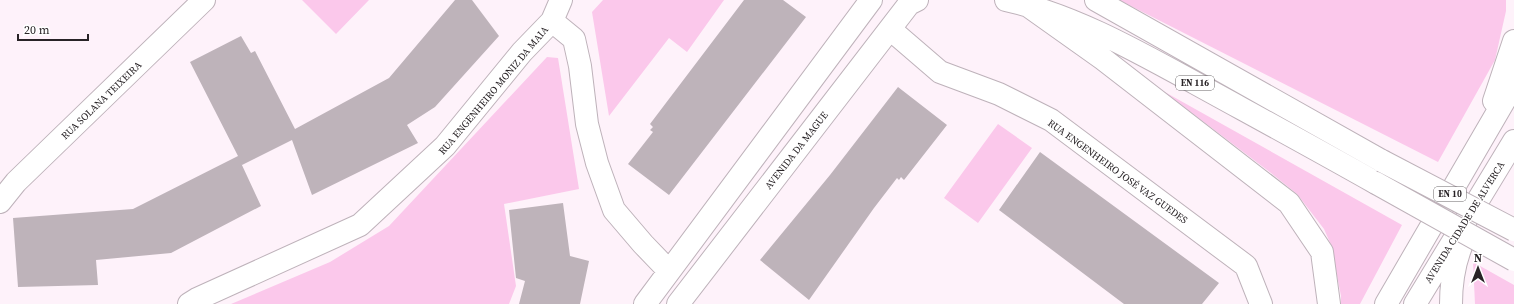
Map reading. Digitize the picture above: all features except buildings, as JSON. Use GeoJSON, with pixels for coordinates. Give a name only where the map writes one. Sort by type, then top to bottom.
{"type":"FeatureCollection","features":[{"type":"Feature","properties":{"kind":"street","name":"RUA SOLANA TEIXEIRA"},"geometry":{"type":"LineString","coordinates":[[0,202],[16,182],[204,0]]}},
{"type":"Feature","properties":{"kind":"street"},"geometry":{"type":"LineString","coordinates":[[552,21],[561,0]]}},
{"type":"Feature","properties":{"kind":"street"},"geometry":{"type":"LineString","coordinates":[[645,304],[871,0]]}},
{"type":"Feature","properties":{"kind":"street","name":"AVENIDA DA MAGUE"},"geometry":{"type":"LineString","coordinates":[[678,304],[909,4],[917,0]]}},
{"type":"Feature","properties":{"kind":"street","name":"EN 116"},"geometry":{"type":"LineString","coordinates":[[1006,0],[1027,5],[1070,20],[1157,62],[1514,260]]}},
{"type":"Feature","properties":{"kind":"street","name":"EN 116"},"geometry":{"type":"LineString","coordinates":[[1096,0],[1382,161],[1514,230]]}},
{"type":"Feature","properties":{"kind":"street"},"geometry":{"type":"LineString","coordinates":[[1027,5],[1103,59],[1289,203],[1322,252],[1329,304]]}},
{"type":"Feature","properties":{"kind":"street","name":"RUA ENGENHEIRO MONIZ DA MAIA"},"geometry":{"type":"LineString","coordinates":[[189,304],[360,225],[442,150],[522,52],[552,21],[574,39],[580,66],[587,124],[597,163],[614,210],[643,244],[669,271]]}},
{"type":"Feature","properties":{"kind":"street","name":"RUA ENGENHEIRO JOSÉ VAZ GUEDES"},"geometry":{"type":"LineString","coordinates":[[890,29],[940,72],[999,94],[1051,120],[1246,266],[1260,304]]}},
{"type":"Feature","properties":{"kind":"street"},"geometry":{"type":"LineString","coordinates":[[1482,137],[1514,41]]}},
{"type":"Feature","properties":{"kind":"street","name":"EN 10"},"geometry":{"type":"LineString","coordinates":[[1386,304],[1514,84]]}},
{"type":"Feature","properties":{"kind":"street"},"geometry":{"type":"LineString","coordinates":[[1452,304],[1451,285],[1459,250],[1510,148]]}},
{"type":"Feature","properties":{"kind":"street","name":"AVENIDA CIDADE DE ALVERCA"},"geometry":{"type":"LineString","coordinates":[[1415,304],[1510,148]]}},
{"type":"Feature","properties":{"kind":"shaded area"},"geometry":{"type":"Polygon","coordinates":[[[302,0],[369,0],[336,34],[302,0]]]}},
{"type":"Feature","properties":{"kind":"shaded area"},"geometry":{"type":"Polygon","coordinates":[[[603,0],[724,0],[687,52],[669,38],[609,116],[592,12],[603,0]]]}},
{"type":"Feature","properties":{"kind":"shaded area"},"geometry":{"type":"Polygon","coordinates":[[[1119,0],[1506,0],[1506,11],[1495,60],[1438,162],[1119,0]]]}},
{"type":"Feature","properties":{"kind":"shaded area"},"geometry":{"type":"Polygon","coordinates":[[[547,57],[558,58],[579,189],[504,204],[516,286],[509,304],[231,304],[330,262],[389,226],[547,57]]]}},
{"type":"Feature","properties":{"kind":"shaded area"},"geometry":{"type":"Polygon","coordinates":[[[1163,91],[1402,225],[1360,304],[1341,304],[1341,296],[1331,245],[1324,229],[1297,194],[1163,91]]]}},
{"type":"Feature","properties":{"kind":"shaded area"},"geometry":{"type":"Polygon","coordinates":[[[998,124],[1032,148],[978,223],[944,198],[998,124]]]}},
{"type":"Feature","properties":{"kind":"shaded area"},"geometry":{"type":"Polygon","coordinates":[[[1473,262],[1514,285],[1514,304],[1475,304],[1473,262]]]}}]}
